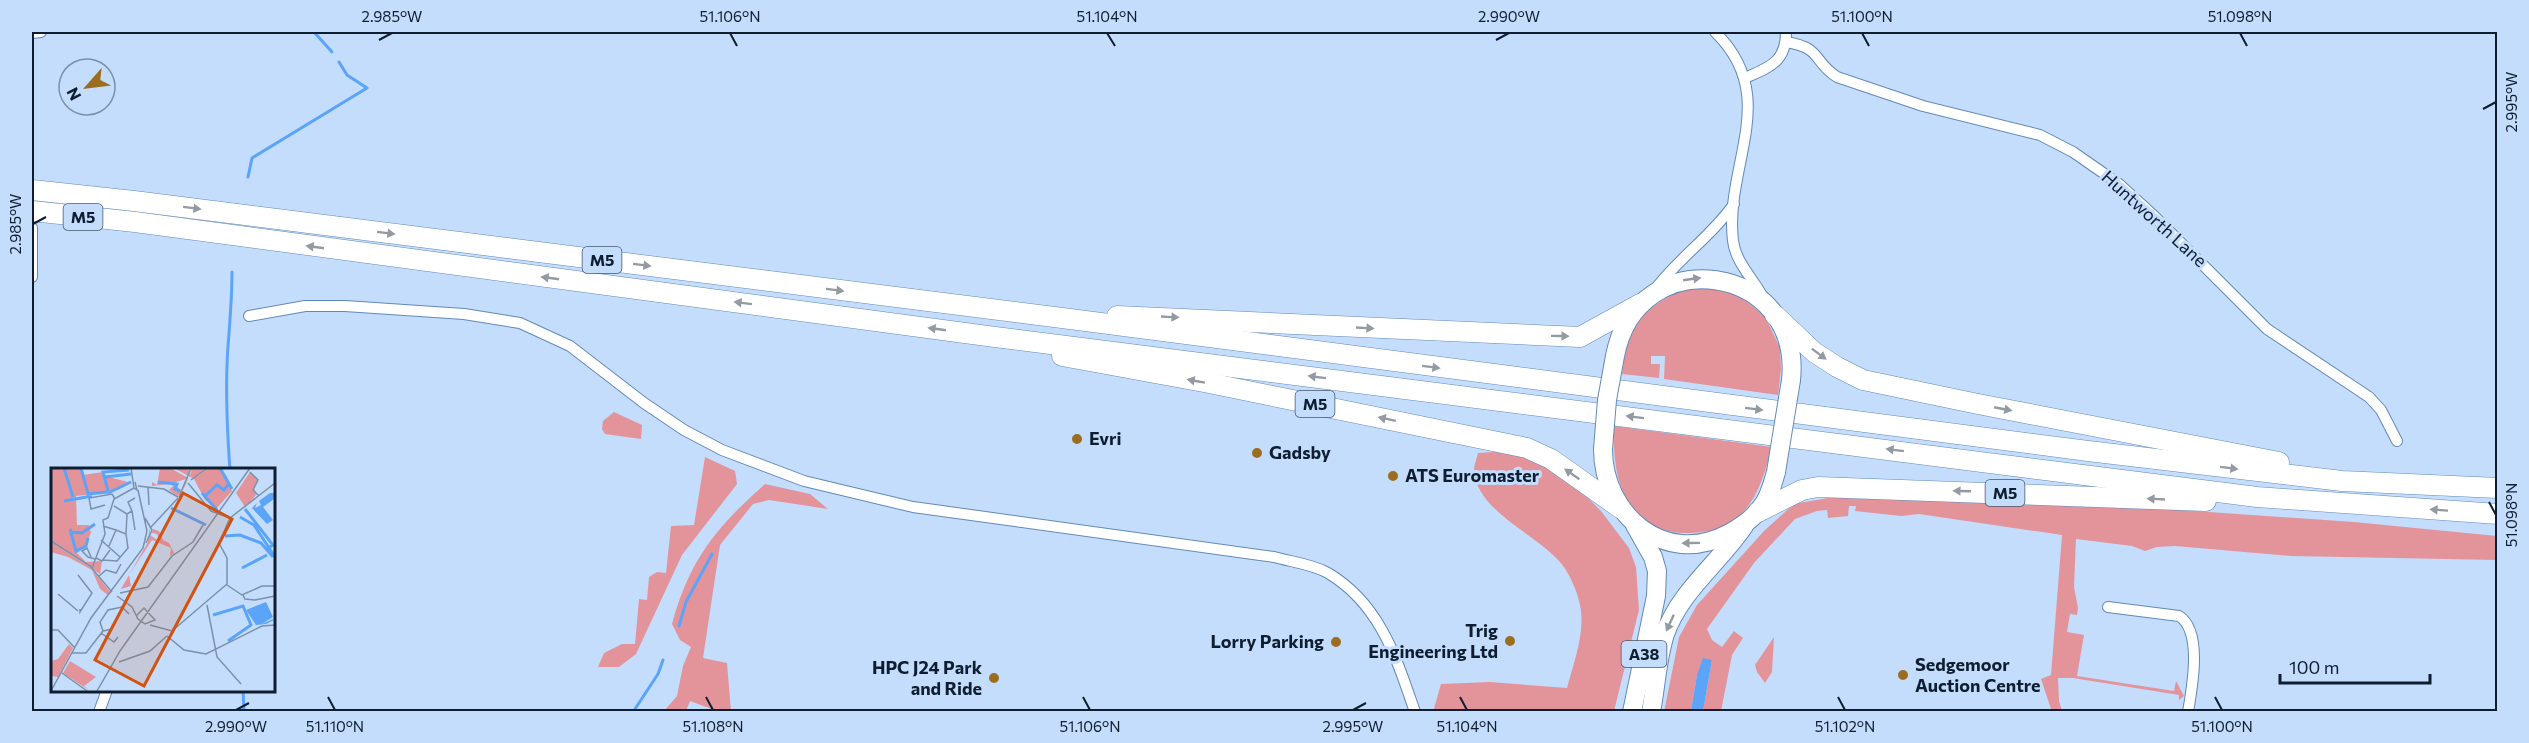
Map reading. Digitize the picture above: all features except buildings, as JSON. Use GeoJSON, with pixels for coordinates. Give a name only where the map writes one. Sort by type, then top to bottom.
{"type":"FeatureCollection","features":[{"type":"Feature","properties":{"kind":"highway","name":"M5"},"geometry":{"type":"LineString","coordinates":[[32,190],[1070,319],[2052,447],[2342,481],[2498,488]]}},
{"type":"Feature","properties":{"kind":"highway","name":"M5"},"geometry":{"type":"LineString","coordinates":[[32,211],[135,222],[994,337],[2257,497],[2498,514]]}},
{"type":"Feature","properties":{"kind":"highway","name":"M5"},"geometry":{"type":"LineString","coordinates":[[1070,319],[1134,315],[1580,337],[1646,299]]}},
{"type":"Feature","properties":{"kind":"highway","name":"M5"},"geometry":{"type":"LineString","coordinates":[[1771,310],[1814,352],[1863,380],[2000,409],[2298,465],[2342,481]]}},
{"type":"Feature","properties":{"kind":"highway","name":"M5"},"geometry":{"type":"LineString","coordinates":[[994,337],[1053,355],[1204,382],[1527,448],[1551,459],[1620,508]]}},
{"type":"Feature","properties":{"kind":"highway","name":"M5"},"geometry":{"type":"LineString","coordinates":[[1751,518],[1802,490],[1818,488],[2051,494],[2204,501],[2257,497]]}},
{"type":"Feature","properties":{"kind":"main road"},"geometry":{"type":"LineString","coordinates":[[1705,278],[1740,286],[1771,310],[1786,335],[1792,355],[1791,380],[1776,472],[1770,491],[1751,518],[1714,541],[1693,544],[1675,543],[1657,537],[1634,524],[1620,508],[1607,484],[1603,465],[1603,449],[1607,400],[1615,356],[1625,323],[1646,299],[1682,281],[1705,278]]}},
{"type":"Feature","properties":{"kind":"main road","name":"A38"},"geometry":{"type":"LineString","coordinates":[[1651,711],[1665,634],[1676,610],[1691,589],[1730,548],[1751,518]]}},
{"type":"Feature","properties":{"kind":"main road","name":"A38"},"geometry":{"type":"LineString","coordinates":[[1632,711],[1656,596],[1657,571],[1653,557],[1634,524]]}},
{"type":"Feature","properties":{"kind":"street"},"geometry":{"type":"LineString","coordinates":[[32,33],[41,32]]}},
{"type":"Feature","properties":{"kind":"street"},"geometry":{"type":"LineString","coordinates":[[1715,32],[1733,54],[1745,78],[1749,111],[1734,203],[1732,224],[1734,249],[1771,310]]}},
{"type":"Feature","properties":{"kind":"street","name":"Huntworth Lane"},"geometry":{"type":"LineString","coordinates":[[1745,78],[1774,64],[1784,51],[1786,37],[1806,46],[1828,71],[1837,77],[1923,106],[2040,135],[2073,152],[2119,184],[2267,329],[2369,398],[2381,410],[2397,441]]}},
{"type":"Feature","properties":{"kind":"street"},"geometry":{"type":"LineString","coordinates":[[1646,299],[1663,278],[1715,229],[1734,203]]}},
{"type":"Feature","properties":{"kind":"street"},"geometry":{"type":"LineString","coordinates":[[32,228],[32,277]]}},
{"type":"Feature","properties":{"kind":"street"},"geometry":{"type":"LineString","coordinates":[[249,316],[304,306],[345,306],[464,314],[520,323],[570,346],[644,403],[684,430],[722,450],[804,481],[913,507],[1274,557],[1309,566],[1326,572],[1345,585],[1370,609],[1397,659],[1415,711]]}},
{"type":"Feature","properties":{"kind":"street"},"geometry":{"type":"LineString","coordinates":[[2108,607],[2179,616],[2184,620],[2190,632],[2194,658],[2188,711]]}},
{"type":"Feature","properties":{"kind":"street"},"geometry":{"type":"LineString","coordinates":[[99,711],[106,692]]}},
{"type":"Feature","properties":{"kind":"shaded area"},"geometry":{"type":"Polygon","coordinates":[[[1708,287],[1737,294],[1765,316],[1780,348],[1781,369],[1778,395],[1664,379],[1665,356],[1651,356],[1651,364],[1660,364],[1659,378],[1622,374],[1626,348],[1636,323],[1645,312],[1678,290],[1708,287]]]}},
{"type":"Feature","properties":{"kind":"shaded area"},"geometry":{"type":"Polygon","coordinates":[[[614,412],[642,425],[641,439],[605,434],[602,429],[603,421],[614,412]]]}},
{"type":"Feature","properties":{"kind":"shaded area"},"geometry":{"type":"Polygon","coordinates":[[[1614,426],[1772,447],[1756,494],[1738,517],[1710,531],[1691,533],[1669,531],[1651,525],[1637,514],[1627,500],[1616,466],[1614,426]]]}},
{"type":"Feature","properties":{"kind":"shaded area"},"geometry":{"type":"Polygon","coordinates":[[[1511,451],[1563,473],[1601,511],[1629,548],[1636,567],[1639,610],[1614,711],[1433,712],[1441,684],[1490,682],[1567,688],[1581,634],[1581,612],[1577,593],[1564,567],[1554,556],[1498,512],[1486,499],[1478,486],[1474,471],[1478,453],[1511,451]]]}},
{"type":"Feature","properties":{"kind":"shaded area"},"geometry":{"type":"Polygon","coordinates":[[[705,457],[735,471],[737,484],[682,555],[636,654],[619,667],[598,667],[604,653],[622,644],[635,644],[639,599],[647,600],[649,577],[657,572],[666,573],[671,526],[694,525],[705,457]]]}},
{"type":"Feature","properties":{"kind":"shaded area"},"geometry":{"type":"Polygon","coordinates":[[[765,484],[810,494],[828,509],[769,500],[753,504],[720,545],[703,658],[727,663],[731,711],[717,711],[690,701],[686,711],[664,711],[677,696],[683,666],[691,647],[680,640],[672,624],[687,582],[706,546],[732,515],[765,484]]]}},
{"type":"Feature","properties":{"kind":"shaded area"},"geometry":{"type":"Polygon","coordinates":[[[1839,496],[1959,502],[2093,504],[2354,522],[2497,536],[2497,560],[2291,556],[2175,546],[2157,547],[2145,551],[2132,546],[2076,539],[2074,587],[2078,608],[2077,615],[2070,614],[2067,632],[2084,635],[2077,676],[2174,691],[2176,681],[2184,696],[2179,700],[2179,695],[2073,678],[2058,678],[2062,711],[2052,712],[2041,679],[2051,675],[2062,535],[1919,514],[1901,516],[1855,511],[1856,506],[1849,506],[1848,516],[1828,518],[1827,510],[1817,511],[1795,519],[1754,563],[1707,629],[1712,640],[1722,647],[1734,631],[1743,638],[1732,655],[1721,711],[1703,711],[1712,660],[1697,675],[1691,711],[1664,712],[1679,637],[1697,605],[1765,530],[1794,504],[1839,496]]]}},
{"type":"Feature","properties":{"kind":"shaded area"},"geometry":{"type":"Polygon","coordinates":[[[1774,637],[1772,672],[1765,683],[1755,665],[1774,637]]]}},
{"type":"Feature","properties":{"kind":"water"},"geometry":{"type":"Polygon","coordinates":[[[1703,658],[1712,660],[1703,711],[1691,711],[1697,675],[1703,658]]]}},
{"type":"Feature","properties":{"kind":"waterway"},"geometry":{"type":"LineString","coordinates":[[314,32],[332,52]]}},
{"type":"Feature","properties":{"kind":"waterway"},"geometry":{"type":"LineString","coordinates":[[248,177],[252,158],[367,88],[347,75],[339,62]]}},
{"type":"Feature","properties":{"kind":"waterway"},"geometry":{"type":"LineString","coordinates":[[230,468],[227,377],[232,272]]}},
{"type":"Feature","properties":{"kind":"waterway"},"geometry":{"type":"LineString","coordinates":[[679,626],[686,602],[712,554]]}},
{"type":"Feature","properties":{"kind":"waterway"},"geometry":{"type":"LineString","coordinates":[[633,712],[658,674],[663,660]]}},
{"type":"Feature","properties":{"kind":"waterway"},"geometry":{"type":"LineString","coordinates":[[243,692],[244,712]]}},
{"type":"Feature","properties":{"kind":"place","name":"Evri"},"geometry":{"type":"Point","coordinates":[1077,439]}},
{"type":"Feature","properties":{"kind":"place","name":"Gadsby"},"geometry":{"type":"Point","coordinates":[1257,453]}},
{"type":"Feature","properties":{"kind":"place","name":"ATS Euromaster"},"geometry":{"type":"Point","coordinates":[1393,476]}},
{"type":"Feature","properties":{"kind":"place","name":"Trig Engineering Ltd"},"geometry":{"type":"Point","coordinates":[1510,641]}},
{"type":"Feature","properties":{"kind":"place","name":"Lorry Parking"},"geometry":{"type":"Point","coordinates":[1336,642]}},
{"type":"Feature","properties":{"kind":"place","name":"Sedgemoor Auction Centre"},"geometry":{"type":"Point","coordinates":[1903,675]}},
{"type":"Feature","properties":{"kind":"place","name":"HPC J24 Park and Ride"},"geometry":{"type":"Point","coordinates":[994,678]}}]}
